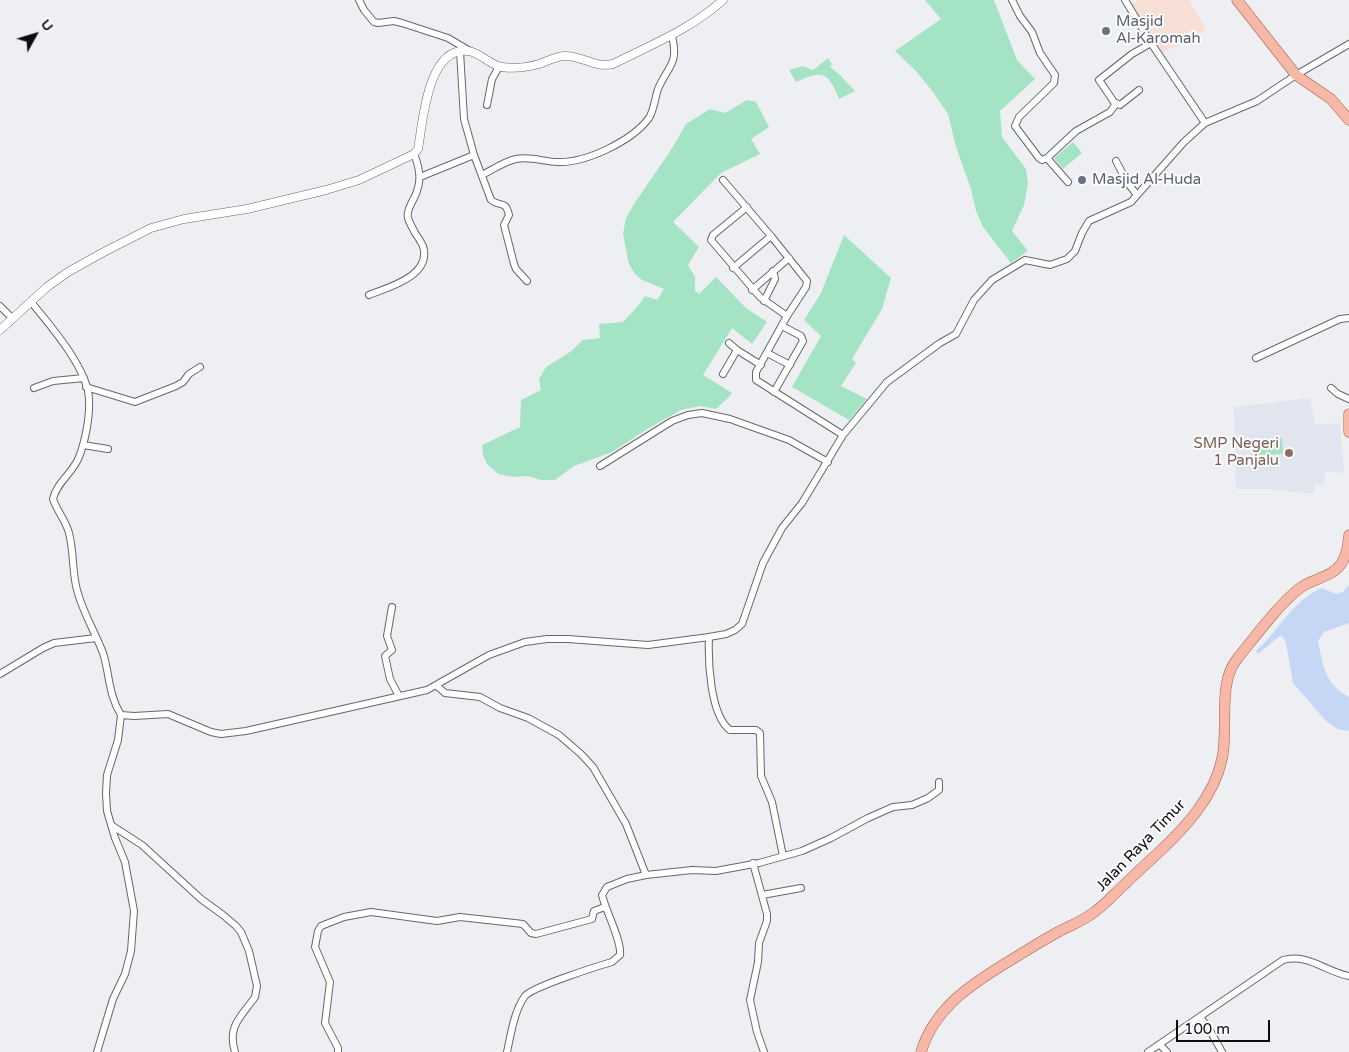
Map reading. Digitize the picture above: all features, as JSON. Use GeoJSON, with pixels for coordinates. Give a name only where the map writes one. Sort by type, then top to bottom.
{"type":"FeatureCollection","features":[{"type":"Feature","properties":{"kind":"main road"},"geometry":{"type":"LineString","coordinates":[[1238,0],[1296,75],[1331,99],[1340,107],[1349,120]]}},
{"type":"Feature","properties":{"kind":"main road"},"geometry":{"type":"LineString","coordinates":[[1349,414],[1349,432]]}},
{"type":"Feature","properties":{"kind":"main road","name":"Jalan Raya Timur"},"geometry":{"type":"LineString","coordinates":[[921,1052],[926,1037],[934,1023],[976,981],[1045,939],[1092,914],[1158,853],[1186,824],[1213,786],[1222,759],[1226,721],[1226,684],[1235,662],[1298,589],[1335,571],[1341,564],[1348,546],[1349,535]]}},
{"type":"Feature","properties":{"kind":"street"},"geometry":{"type":"LineString","coordinates":[[359,0],[364,10],[378,24],[394,21],[402,23],[448,38],[499,66],[517,68],[564,56],[583,59],[602,66],[613,64],[669,37],[707,13],[723,0]]}},
{"type":"Feature","properties":{"kind":"street"},"geometry":{"type":"LineString","coordinates":[[1012,0],[1020,16],[1032,32],[1040,52],[1055,75],[1054,83],[1015,122],[1015,126],[1039,158],[1042,160],[1047,158],[1076,131],[1110,112],[1115,105],[1114,102]]}},
{"type":"Feature","properties":{"kind":"street"},"geometry":{"type":"LineString","coordinates":[[1126,0],[1151,43],[1205,123]]}},
{"type":"Feature","properties":{"kind":"street"},"geometry":{"type":"LineString","coordinates":[[482,175],[516,159],[531,158],[558,162],[580,160],[620,143],[643,125],[650,116],[659,87],[674,61],[675,51],[669,37]]}},
{"type":"Feature","properties":{"kind":"street"},"geometry":{"type":"LineString","coordinates":[[1139,90],[1121,105],[1114,102],[1099,80],[1132,54],[1151,43]]}},
{"type":"Feature","properties":{"kind":"street"},"geometry":{"type":"LineString","coordinates":[[121,715],[168,714],[212,732],[232,734],[427,690],[489,655],[525,642],[568,639],[648,645],[709,637],[735,630],[742,624],[763,563],[782,528],[802,503],[843,435],[887,382],[940,343],[956,334],[974,300],[992,280],[1025,260],[1050,265],[1064,261],[1075,251],[1082,233],[1090,221],[1127,204],[1138,195],[1184,142],[1205,123],[1257,101],[1296,75],[1349,44]]}},
{"type":"Feature","properties":{"kind":"street"},"geometry":{"type":"LineString","coordinates":[[460,51],[464,119],[474,155],[491,200],[504,204],[507,208],[509,215],[504,225],[514,264],[527,282]]}},
{"type":"Feature","properties":{"kind":"street"},"geometry":{"type":"LineString","coordinates":[[0,330],[47,287],[68,272],[151,228],[184,219],[247,209],[326,190],[359,180],[414,154],[418,150],[426,99],[436,72],[442,63],[454,52],[470,51]]}},
{"type":"Feature","properties":{"kind":"street"},"geometry":{"type":"LineString","coordinates":[[487,105],[492,79],[499,66]]}},
{"type":"Feature","properties":{"kind":"street"},"geometry":{"type":"LineString","coordinates":[[369,295],[409,278],[418,271],[423,261],[423,247],[408,219],[407,213],[418,190],[420,177],[414,154]]}},
{"type":"Feature","properties":{"kind":"street"},"geometry":{"type":"LineString","coordinates":[[420,177],[474,155]]}},
{"type":"Feature","properties":{"kind":"street"},"geometry":{"type":"LineString","coordinates":[[1047,158],[1068,182]]}},
{"type":"Feature","properties":{"kind":"street"},"geometry":{"type":"LineString","coordinates":[[1116,161],[1126,182],[1138,195]]}},
{"type":"Feature","properties":{"kind":"street"},"geometry":{"type":"LineString","coordinates":[[723,180],[789,258],[807,284],[760,365],[755,375],[756,380],[843,435]]}},
{"type":"Feature","properties":{"kind":"street"},"geometry":{"type":"LineString","coordinates":[[746,207],[711,238],[712,242],[752,290],[764,301],[787,316]]}},
{"type":"Feature","properties":{"kind":"street"},"geometry":{"type":"LineString","coordinates":[[733,268],[771,236]]}},
{"type":"Feature","properties":{"kind":"street"},"geometry":{"type":"LineString","coordinates":[[752,290],[789,258]]}},
{"type":"Feature","properties":{"kind":"street"},"geometry":{"type":"LineString","coordinates":[[764,301],[775,279],[773,271]]}},
{"type":"Feature","properties":{"kind":"street"},"geometry":{"type":"LineString","coordinates":[[31,302],[73,357],[84,378],[90,400],[83,445],[74,468],[58,486],[53,499],[66,523],[69,534],[76,590],[105,661],[111,693],[121,715],[118,740],[106,785],[107,812],[125,862],[134,911],[131,951],[127,967],[113,999],[97,1052]]}},
{"type":"Feature","properties":{"kind":"street"},"geometry":{"type":"LineString","coordinates":[[0,306],[12,318]]}},
{"type":"Feature","properties":{"kind":"street"},"geometry":{"type":"LineString","coordinates":[[1256,358],[1340,319],[1349,318]]}},
{"type":"Feature","properties":{"kind":"street"},"geometry":{"type":"LineString","coordinates":[[774,392],[803,341],[803,338],[782,326]]}},
{"type":"Feature","properties":{"kind":"street"},"geometry":{"type":"LineString","coordinates":[[729,343],[760,365]]}},
{"type":"Feature","properties":{"kind":"street"},"geometry":{"type":"LineString","coordinates":[[723,374],[737,350]]}},
{"type":"Feature","properties":{"kind":"street"},"geometry":{"type":"LineString","coordinates":[[767,354],[790,365]]}},
{"type":"Feature","properties":{"kind":"street"},"geometry":{"type":"LineString","coordinates":[[86,386],[135,402],[179,384],[200,367]]}},
{"type":"Feature","properties":{"kind":"street"},"geometry":{"type":"LineString","coordinates":[[34,388],[53,381],[84,378]]}},
{"type":"Feature","properties":{"kind":"street"},"geometry":{"type":"LineString","coordinates":[[1330,388],[1349,399]]}},
{"type":"Feature","properties":{"kind":"street"},"geometry":{"type":"LineString","coordinates":[[600,466],[672,421],[688,415],[702,413],[730,419],[790,440],[828,462]]}},
{"type":"Feature","properties":{"kind":"street"},"geometry":{"type":"LineString","coordinates":[[83,445],[108,449]]}},
{"type":"Feature","properties":{"kind":"street"},"geometry":{"type":"LineString","coordinates":[[392,608],[388,636],[392,650],[385,656],[390,679],[400,696]]}},
{"type":"Feature","properties":{"kind":"street"},"geometry":{"type":"LineString","coordinates":[[709,637],[710,676],[713,694],[724,724],[730,730],[756,730],[760,733],[761,776],[772,802],[783,856]]}},
{"type":"Feature","properties":{"kind":"street"},"geometry":{"type":"LineString","coordinates":[[0,674],[54,643],[96,638]]}},
{"type":"Feature","properties":{"kind":"street"},"geometry":{"type":"LineString","coordinates":[[437,686],[445,693],[480,697],[500,708],[528,718],[559,736],[581,754],[593,767],[626,824],[646,875]]}},
{"type":"Feature","properties":{"kind":"street"},"geometry":{"type":"LineString","coordinates":[[507,1052],[518,1012],[526,994],[547,984],[612,962],[620,955],[620,948],[605,907],[602,893],[607,887],[627,879],[646,875],[692,870],[716,871],[802,851],[887,810],[912,805],[928,798],[939,790],[939,782]]}},
{"type":"Feature","properties":{"kind":"street"},"geometry":{"type":"LineString","coordinates":[[111,825],[142,845],[179,881],[230,920],[241,932],[249,951],[257,986],[255,997],[232,1030],[232,1042],[235,1052]]}},
{"type":"Feature","properties":{"kind":"street"},"geometry":{"type":"LineString","coordinates":[[753,863],[767,921],[759,943],[758,962],[750,1000],[757,1032],[764,1052]]}},
{"type":"Feature","properties":{"kind":"street"},"geometry":{"type":"LineString","coordinates":[[762,895],[802,888]]}},
{"type":"Feature","properties":{"kind":"street"},"geometry":{"type":"LineString","coordinates":[[338,1052],[338,1048],[325,1023],[330,982],[316,950],[318,931],[324,924],[344,917],[376,912],[437,921],[460,917],[524,924],[531,932],[536,934],[592,919],[594,911],[605,907]]}},
{"type":"Feature","properties":{"kind":"street"},"geometry":{"type":"LineString","coordinates":[[1148,1052],[1284,960],[1296,957],[1349,976]]}},
{"type":"Feature","properties":{"kind":"street"},"geometry":{"type":"LineString","coordinates":[[1200,1017],[1222,1052]]}},
{"type":"Feature","properties":{"kind":"street"},"geometry":{"type":"LineString","coordinates":[[1160,1044],[1166,1052]]}},
{"type":"Feature","properties":{"kind":"shaded area"},"geometry":{"type":"Polygon","coordinates":[[[1139,0],[1191,0],[1190,2],[1206,30],[1162,53],[1131,4],[1139,0]]]}},
{"type":"Feature","properties":{"kind":"shaded area","name":"SMP Negeri 1 Panjalu"},"geometry":{"type":"Polygon","coordinates":[[[1310,398],[1315,425],[1340,423],[1344,473],[1326,471],[1323,486],[1316,484],[1313,494],[1268,489],[1236,489],[1234,407],[1310,398]]]}},
{"type":"Feature","properties":{"kind":"green space"},"geometry":{"type":"Polygon","coordinates":[[[925,0],[994,0],[1017,60],[1035,79],[1000,111],[1002,137],[1026,169],[1028,184],[1024,205],[1012,231],[1028,251],[1011,263],[983,227],[976,211],[948,114],[915,70],[895,51],[941,19],[925,0]]]}},
{"type":"Feature","properties":{"kind":"green space"},"geometry":{"type":"Polygon","coordinates":[[[828,58],[832,64],[830,67],[855,91],[839,99],[831,83],[823,75],[812,76],[796,82],[789,70],[803,66],[813,70],[828,58]]]}},
{"type":"Feature","properties":{"kind":"green space"},"geometry":{"type":"Polygon","coordinates":[[[747,100],[756,102],[769,127],[751,139],[760,154],[721,173],[673,222],[699,247],[688,265],[695,277],[695,291],[699,294],[716,277],[746,308],[767,322],[752,344],[732,328],[703,375],[732,393],[716,409],[700,406],[681,410],[612,452],[574,466],[555,480],[498,474],[487,464],[483,455],[482,445],[520,427],[521,400],[541,390],[539,379],[546,367],[570,352],[583,340],[600,338],[599,324],[623,322],[645,296],[657,300],[664,289],[642,280],[635,274],[629,264],[623,234],[626,218],[686,124],[710,109],[725,113],[747,100]]]}},
{"type":"Feature","properties":{"kind":"green space"},"geometry":{"type":"Polygon","coordinates":[[[1073,142],[1082,153],[1063,169],[1054,158],[1073,142]]]}},
{"type":"Feature","properties":{"kind":"green space"},"geometry":{"type":"Polygon","coordinates":[[[844,235],[891,278],[882,309],[852,359],[856,363],[841,386],[867,399],[849,420],[792,387],[821,336],[804,320],[821,293],[844,235]]]}},
{"type":"Feature","properties":{"kind":"green space"},"geometry":{"type":"Polygon","coordinates":[[[1282,438],[1283,454],[1257,455],[1256,439],[1282,438]]]}},
{"type":"Feature","properties":{"kind":"water"},"geometry":{"type":"Polygon","coordinates":[[[1349,585],[1349,623],[1324,632],[1318,641],[1326,674],[1341,692],[1349,697],[1349,731],[1338,729],[1326,721],[1293,683],[1286,643],[1283,637],[1280,636],[1258,654],[1256,651],[1302,600],[1322,588],[1336,594],[1343,592],[1349,585]]]}},
{"type":"Feature","properties":{"kind":"place","name":"Masjid Al-Karomah"},"geometry":{"type":"Point","coordinates":[1106,31]}},
{"type":"Feature","properties":{"kind":"place","name":"Masjid Al-Huda"},"geometry":{"type":"Point","coordinates":[1082,180]}},
{"type":"Feature","properties":{"kind":"place","name":"SMP Negeri 1 Panjalu"},"geometry":{"type":"Point","coordinates":[1289,453]}}]}
